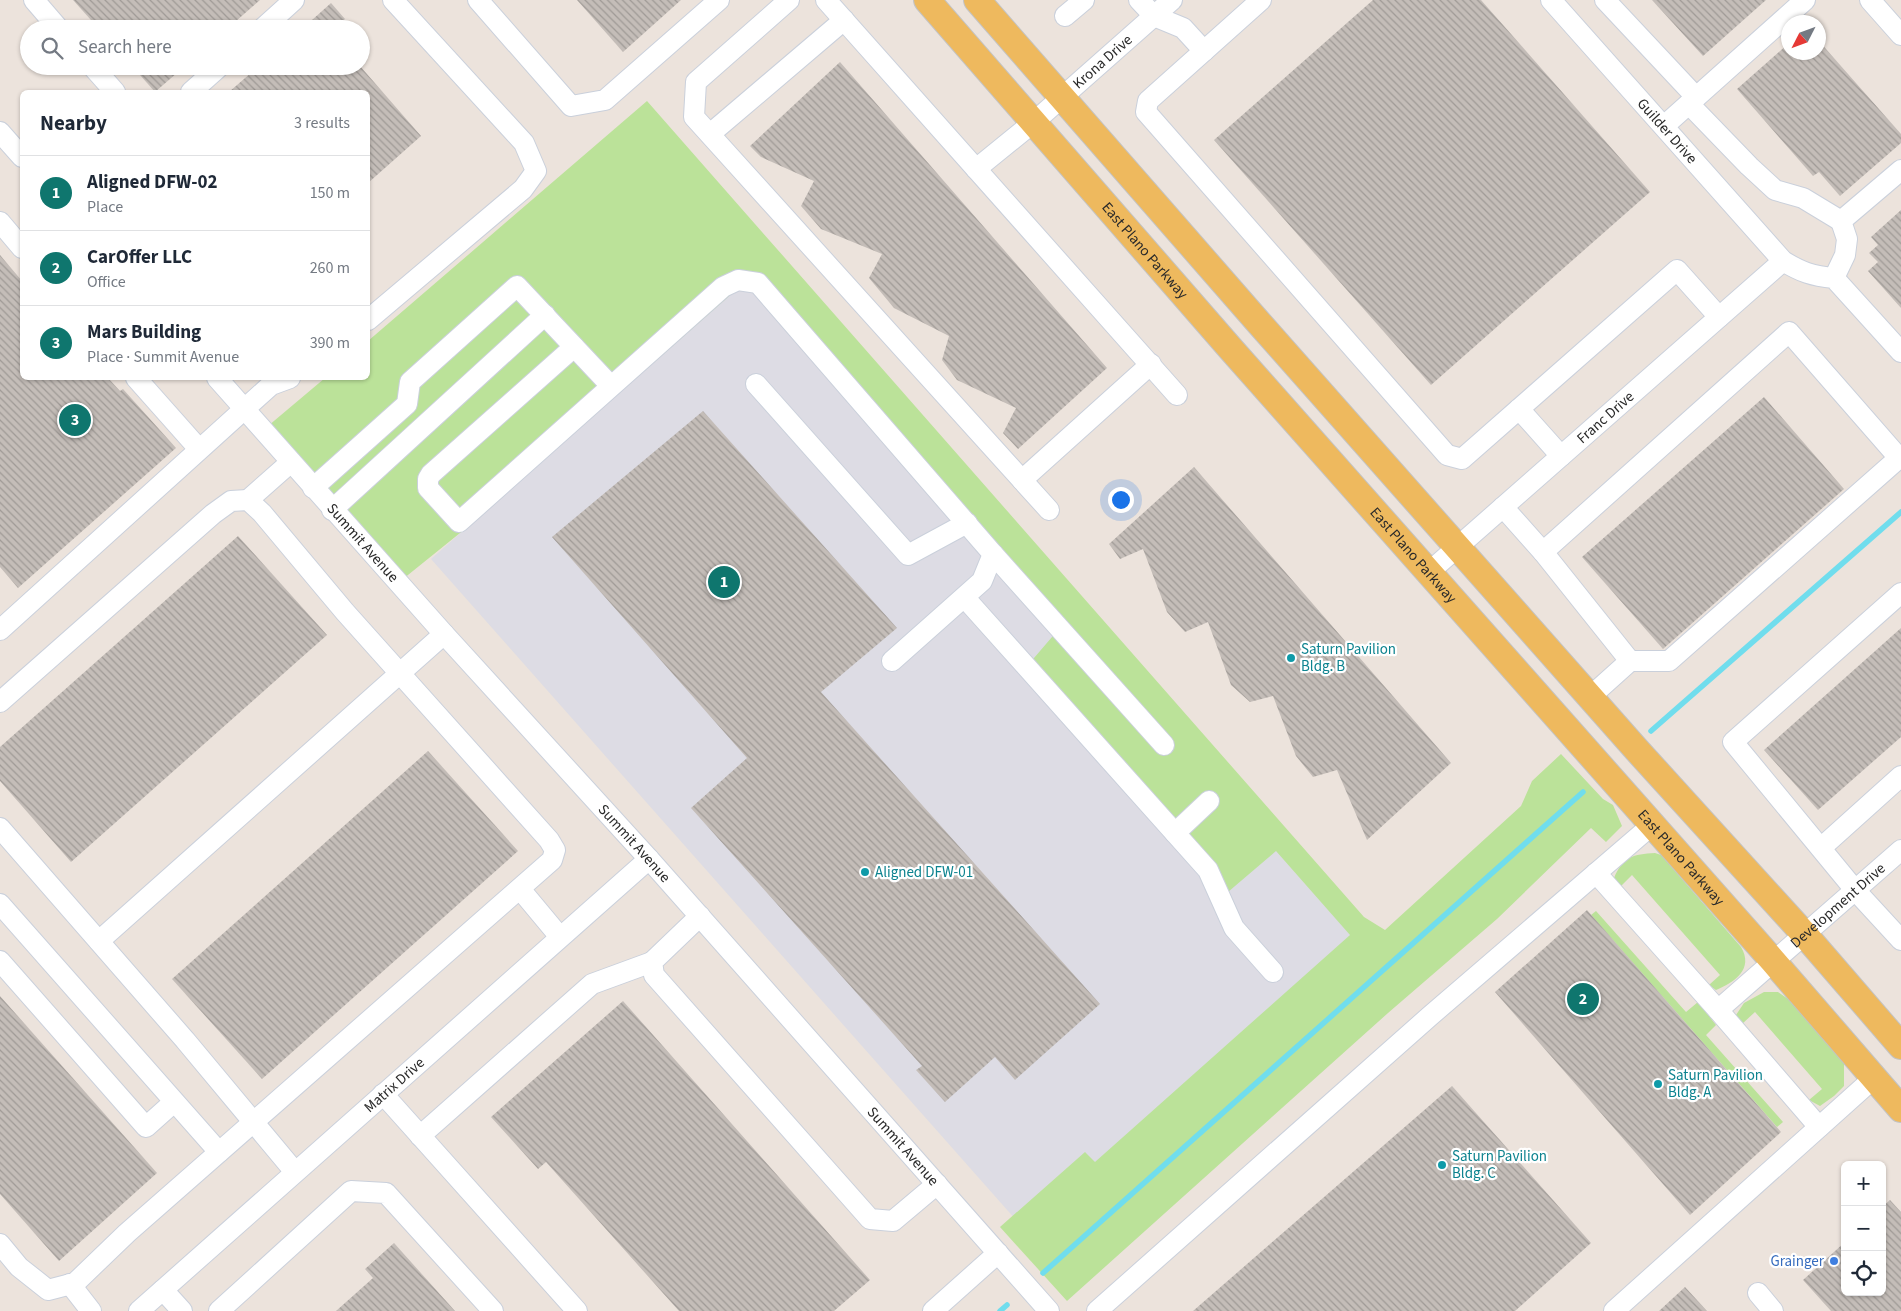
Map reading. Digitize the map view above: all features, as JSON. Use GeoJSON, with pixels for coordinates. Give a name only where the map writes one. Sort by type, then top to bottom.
{"type":"FeatureCollection","features":[{"type":"Feature","properties":{"kind":"main road","name":"East Plano Parkway"},"geometry":{"type":"LineString","coordinates":[[927,0],[1230,348],[1774,961],[1901,1108]]}},
{"type":"Feature","properties":{"kind":"main road"},"geometry":{"type":"LineString","coordinates":[[977,0],[1259,323],[1636,749],[1805,935],[1901,1046]]}},
{"type":"Feature","properties":{"kind":"main road"},"geometry":{"type":"LineString","coordinates":[[1230,348],[1259,323]]}},
{"type":"Feature","properties":{"kind":"main road"},"geometry":{"type":"LineString","coordinates":[[1607,775],[1636,749]]}},
{"type":"Feature","properties":{"kind":"street"},"geometry":{"type":"LineString","coordinates":[[34,0],[51,20]]}},
{"type":"Feature","properties":{"kind":"street"},"geometry":{"type":"LineString","coordinates":[[272,20],[294,0]]}},
{"type":"Feature","properties":{"kind":"street"},"geometry":{"type":"LineString","coordinates":[[370,318],[522,189],[536,171],[524,143],[393,0]]}},
{"type":"Feature","properties":{"kind":"street"},"geometry":{"type":"LineString","coordinates":[[478,0],[571,106],[605,100],[720,0]]}},
{"type":"Feature","properties":{"kind":"street"},"geometry":{"type":"LineString","coordinates":[[789,0],[696,82],[694,116],[1049,510]]}},
{"type":"Feature","properties":{"kind":"street"},"geometry":{"type":"LineString","coordinates":[[826,0],[1177,394]]}},
{"type":"Feature","properties":{"kind":"street"},"geometry":{"type":"LineString","coordinates":[[1066,16],[1084,0]]}},
{"type":"Feature","properties":{"kind":"street"},"geometry":{"type":"LineString","coordinates":[[1139,0],[1154,16],[1183,28],[1204,51]]}},
{"type":"Feature","properties":{"kind":"street","name":"Krona Drive"},"geometry":{"type":"LineString","coordinates":[[976,169],[1034,122],[1172,0]]}},
{"type":"Feature","properties":{"kind":"street"},"geometry":{"type":"LineString","coordinates":[[1261,0],[1148,101],[1146,112],[1447,455],[1462,459],[1677,270],[1719,317]]}},
{"type":"Feature","properties":{"kind":"street","name":"Guilder Drive"},"geometry":{"type":"LineString","coordinates":[[1551,0],[1783,261],[1801,272],[1834,278]]}},
{"type":"Feature","properties":{"kind":"street"},"geometry":{"type":"LineString","coordinates":[[1605,0],[1749,166],[1775,190],[1803,198],[1841,221],[1848,239],[1845,255],[1834,278],[1901,352]]}},
{"type":"Feature","properties":{"kind":"street"},"geometry":{"type":"LineString","coordinates":[[1664,126],[1805,0]]}},
{"type":"Feature","properties":{"kind":"street"},"geometry":{"type":"LineString","coordinates":[[1870,0],[1901,35]]}},
{"type":"Feature","properties":{"kind":"street"},"geometry":{"type":"LineString","coordinates":[[710,134],[844,20]]}},
{"type":"Feature","properties":{"kind":"street"},"geometry":{"type":"LineString","coordinates":[[100,75],[113,90]]}},
{"type":"Feature","properties":{"kind":"street"},"geometry":{"type":"LineString","coordinates":[[193,90],[210,75]]}},
{"type":"Feature","properties":{"kind":"street"},"geometry":{"type":"LineString","coordinates":[[0,132],[20,155]]}},
{"type":"Feature","properties":{"kind":"street"},"geometry":{"type":"LineString","coordinates":[[1841,221],[1901,170]]}},
{"type":"Feature","properties":{"kind":"street"},"geometry":{"type":"LineString","coordinates":[[0,222],[20,246]]}},
{"type":"Feature","properties":{"kind":"street","name":"Franc Drive"},"geometry":{"type":"LineString","coordinates":[[1428,573],[1783,261]]}},
{"type":"Feature","properties":{"kind":"street"},"geometry":{"type":"LineString","coordinates":[[574,346],[431,474],[428,479],[428,488],[459,522],[723,287],[738,280],[758,283],[993,554],[1164,745]]}},
{"type":"Feature","properties":{"kind":"street"},"geometry":{"type":"LineString","coordinates":[[313,488],[407,404],[410,382],[518,286],[611,386]]}},
{"type":"Feature","properties":{"kind":"street"},"geometry":{"type":"LineString","coordinates":[[332,510],[545,315]]}},
{"type":"Feature","properties":{"kind":"street"},"geometry":{"type":"LineString","coordinates":[[1543,552],[1790,332],[1898,458],[1669,661],[1630,661],[1591,696]]}},
{"type":"Feature","properties":{"kind":"street"},"geometry":{"type":"LineString","coordinates":[[1022,480],[1151,364]]}},
{"type":"Feature","properties":{"kind":"street"},"geometry":{"type":"LineString","coordinates":[[138,380],[199,449]]}},
{"type":"Feature","properties":{"kind":"street","name":"Summit Avenue"},"geometry":{"type":"LineString","coordinates":[[220,380],[332,510],[649,859],[1049,1311]]}},
{"type":"Feature","properties":{"kind":"street"},"geometry":{"type":"LineString","coordinates":[[0,630],[271,385],[285,380]]}},
{"type":"Feature","properties":{"kind":"street"},"geometry":{"type":"LineString","coordinates":[[756,384],[908,555],[967,523]]}},
{"type":"Feature","properties":{"kind":"street"},"geometry":{"type":"LineString","coordinates":[[407,404],[426,424]]}},
{"type":"Feature","properties":{"kind":"street"},"geometry":{"type":"LineString","coordinates":[[1519,409],[1561,456]]}},
{"type":"Feature","properties":{"kind":"street"},"geometry":{"type":"LineString","coordinates":[[356,449],[374,471]]}},
{"type":"Feature","properties":{"kind":"street"},"geometry":{"type":"LineString","coordinates":[[0,702],[213,514],[231,501],[248,500],[291,462]]}},
{"type":"Feature","properties":{"kind":"street"},"geometry":{"type":"LineString","coordinates":[[0,1244],[19,1267],[48,1290],[75,1283],[127,1233],[520,889],[552,860],[556,850],[400,674],[262,513],[248,500]]}},
{"type":"Feature","properties":{"kind":"street"},"geometry":{"type":"LineString","coordinates":[[1503,508],[1543,552],[1630,661]]}},
{"type":"Feature","properties":{"kind":"street"},"geometry":{"type":"LineString","coordinates":[[892,661],[982,581],[993,554]]}},
{"type":"Feature","properties":{"kind":"street"},"geometry":{"type":"LineString","coordinates":[[1901,593],[1733,742],[1822,847],[1855,890],[1901,940]]}},
{"type":"Feature","properties":{"kind":"street"},"geometry":{"type":"LineString","coordinates":[[965,598],[1208,870],[1234,928],[1273,972]]}},
{"type":"Feature","properties":{"kind":"street"},"geometry":{"type":"LineString","coordinates":[[99,941],[444,634]]}},
{"type":"Feature","properties":{"kind":"street"},"geometry":{"type":"LineString","coordinates":[[1822,847],[1901,776]]}},
{"type":"Feature","properties":{"kind":"street"},"geometry":{"type":"LineString","coordinates":[[1175,832],[1209,801]]}},
{"type":"Feature","properties":{"kind":"street"},"geometry":{"type":"LineString","coordinates":[[1109,1307],[1423,1023],[1652,825]]}},
{"type":"Feature","properties":{"kind":"street"},"geometry":{"type":"LineString","coordinates":[[0,828],[99,941],[295,1172]]}},
{"type":"Feature","properties":{"kind":"street","name":"Development Drive"},"geometry":{"type":"LineString","coordinates":[[1718,1010],[1901,850]]}},
{"type":"Feature","properties":{"kind":"street","name":"Matrix Drive"},"geometry":{"type":"LineString","coordinates":[[139,1311],[649,859]]}},
{"type":"Feature","properties":{"kind":"street"},"geometry":{"type":"LineString","coordinates":[[1596,873],[1718,1010],[1819,1128]]}},
{"type":"Feature","properties":{"kind":"street"},"geometry":{"type":"LineString","coordinates":[[520,889],[560,937]]}},
{"type":"Feature","properties":{"kind":"street"},"geometry":{"type":"LineString","coordinates":[[0,904],[219,1152]]}},
{"type":"Feature","properties":{"kind":"street"},"geometry":{"type":"LineString","coordinates":[[420,1136],[592,984],[652,962],[700,916]]}},
{"type":"Feature","properties":{"kind":"street"},"geometry":{"type":"LineString","coordinates":[[0,961],[146,1127],[174,1102]]}},
{"type":"Feature","properties":{"kind":"street"},"geometry":{"type":"LineString","coordinates":[[652,962],[654,975],[870,1220],[893,1221],[937,1184]]}},
{"type":"Feature","properties":{"kind":"street"},"geometry":{"type":"LineString","coordinates":[[1614,1311],[1875,1078]]}},
{"type":"Feature","properties":{"kind":"street"},"geometry":{"type":"LineString","coordinates":[[382,1094],[576,1311]]}},
{"type":"Feature","properties":{"kind":"street"},"geometry":{"type":"LineString","coordinates":[[219,1311],[351,1191],[386,1193],[493,1311]]}},
{"type":"Feature","properties":{"kind":"street"},"geometry":{"type":"LineString","coordinates":[[933,1311],[998,1253]]}},
{"type":"Feature","properties":{"kind":"street"},"geometry":{"type":"LineString","coordinates":[[70,1284],[91,1311]]}},
{"type":"Feature","properties":{"kind":"street"},"geometry":{"type":"LineString","coordinates":[[163,1290],[182,1311]]}},
{"type":"Feature","properties":{"kind":"street"},"geometry":{"type":"LineString","coordinates":[[1758,1293],[1773,1311]]}},
{"type":"Feature","properties":{"kind":"shaded area"},"geometry":{"type":"Polygon","coordinates":[[[762,267],[1361,945],[1031,1237],[431,559],[762,267]]]}},
{"type":"Feature","properties":{"kind":"green space"},"geometry":{"type":"Polygon","coordinates":[[[647,101],[1364,917],[1385,930],[1521,806],[1532,781],[1561,754],[1603,799],[1613,805],[1622,826],[1606,842],[1591,828],[1497,919],[1388,1013],[1067,1301],[1000,1227],[1085,1152],[1095,1162],[1350,935],[1276,851],[1228,892],[1028,665],[1058,630],[752,276],[465,529],[403,579],[268,426],[323,380],[370,380],[370,339],[647,101]]]}},
{"type":"Feature","properties":{"kind":"green space"},"geometry":{"type":"Polygon","coordinates":[[[1655,853],[1661,855],[1741,947],[1745,962],[1744,968],[1736,979],[1723,987],[1716,990],[1709,985],[1720,975],[1632,875],[1620,887],[1614,878],[1625,861],[1641,854],[1655,853]]]}},
{"type":"Feature","properties":{"kind":"green space"},"geometry":{"type":"Polygon","coordinates":[[[1596,911],[1686,1012],[1698,1002],[1716,1025],[1706,1035],[1783,1122],[1777,1127],[1591,915],[1596,911]]]}},
{"type":"Feature","properties":{"kind":"green space"},"geometry":{"type":"Polygon","coordinates":[[[1764,992],[1778,992],[1788,999],[1844,1063],[1844,1086],[1820,1106],[1809,1100],[1822,1089],[1755,1012],[1742,1024],[1736,1015],[1744,1003],[1764,992]]]}},
{"type":"Feature","properties":{"kind":"building"},"geometry":{"type":"Polygon","coordinates":[[[73,0],[260,0],[237,20],[91,20],[73,0]]]}},
{"type":"Feature","properties":{"kind":"building"},"geometry":{"type":"Polygon","coordinates":[[[577,0],[681,0],[623,52],[577,0]]]}},
{"type":"Feature","properties":{"kind":"building"},"geometry":{"type":"Polygon","coordinates":[[[1373,0],[1481,0],[1650,192],[1431,385],[1214,140],[1373,0]]]}},
{"type":"Feature","properties":{"kind":"building"},"geometry":{"type":"Polygon","coordinates":[[[1652,0],[1766,0],[1703,56],[1652,0]]]}},
{"type":"Feature","properties":{"kind":"building"},"geometry":{"type":"Polygon","coordinates":[[[331,3],[345,19],[344,20],[312,20],[331,3]]]}},
{"type":"Feature","properties":{"kind":"building"},"geometry":{"type":"Polygon","coordinates":[[[1826,49],[1901,134],[1901,143],[1840,196],[1819,172],[1813,176],[1737,89],[1781,50],[1781,60],[1826,60],[1826,49]]]}},
{"type":"Feature","properties":{"kind":"building"},"geometry":{"type":"Polygon","coordinates":[[[840,62],[1107,368],[1018,449],[1003,433],[1016,408],[957,380],[942,360],[949,336],[894,308],[869,278],[882,254],[821,229],[801,206],[814,181],[761,157],[750,146],[840,62]]]}},
{"type":"Feature","properties":{"kind":"building"},"geometry":{"type":"Polygon","coordinates":[[[140,75],[175,75],[157,90],[153,90],[140,75]]]}},
{"type":"Feature","properties":{"kind":"building"},"geometry":{"type":"Polygon","coordinates":[[[249,75],[368,75],[421,136],[370,181],[370,90],[231,90],[249,75]]]}},
{"type":"Feature","properties":{"kind":"building"},"geometry":{"type":"Polygon","coordinates":[[[1901,210],[1901,308],[1868,271],[1878,262],[1869,253],[1878,245],[1871,237],[1901,210]]]}},
{"type":"Feature","properties":{"kind":"building"},"geometry":{"type":"Polygon","coordinates":[[[0,255],[20,279],[20,380],[110,380],[120,391],[123,389],[176,448],[18,588],[0,567],[0,255]]]}},
{"type":"Feature","properties":{"kind":"building"},"geometry":{"type":"Polygon","coordinates":[[[1764,397],[1844,489],[1663,649],[1582,557],[1764,397]]]}},
{"type":"Feature","properties":{"kind":"building"},"geometry":{"type":"Polygon","coordinates":[[[703,411],[897,628],[821,692],[1100,1004],[1015,1080],[995,1057],[945,1102],[916,1070],[922,1066],[691,808],[747,758],[552,537],[703,411]]]}},
{"type":"Feature","properties":{"kind":"building","name":"Saturn Pavilion Bldg. B"},"geometry":{"type":"Polygon","coordinates":[[[1194,467],[1451,763],[1367,840],[1337,770],[1313,777],[1296,756],[1273,696],[1250,702],[1231,685],[1208,622],[1185,632],[1167,612],[1143,549],[1120,559],[1109,544],[1194,467]]]}},
{"type":"Feature","properties":{"kind":"building"},"geometry":{"type":"Polygon","coordinates":[[[238,536],[327,635],[71,862],[0,781],[0,747],[238,536]]]}},
{"type":"Feature","properties":{"kind":"building"},"geometry":{"type":"Polygon","coordinates":[[[1901,628],[1901,737],[1818,810],[1764,750],[1901,628]]]}},
{"type":"Feature","properties":{"kind":"building"},"geometry":{"type":"Polygon","coordinates":[[[428,751],[518,851],[262,1079],[172,979],[428,751]]]}},
{"type":"Feature","properties":{"kind":"building","name":"Saturn Pavilion Bldg. A"},"geometry":{"type":"Polygon","coordinates":[[[1587,910],[1781,1132],[1690,1215],[1495,992],[1587,910]]]}},
{"type":"Feature","properties":{"kind":"building"},"geometry":{"type":"Polygon","coordinates":[[[0,996],[157,1173],[59,1261],[0,1194],[0,996]]]}},
{"type":"Feature","properties":{"kind":"building"},"geometry":{"type":"Polygon","coordinates":[[[623,1001],[870,1280],[834,1311],[679,1311],[546,1162],[538,1169],[491,1117],[623,1001]]]}},
{"type":"Feature","properties":{"kind":"building","name":"Saturn Pavilion Bldg. C"},"geometry":{"type":"Polygon","coordinates":[[[1452,1086],[1591,1243],[1515,1311],[1193,1311],[1452,1086]]]}},
{"type":"Feature","properties":{"kind":"building","name":"Grainger"},"geometry":{"type":"Polygon","coordinates":[[[1890,1200],[1901,1212],[1901,1311],[1831,1311],[1803,1280],[1841,1246],[1841,1296],[1886,1296],[1886,1204],[1890,1200]]]}},
{"type":"Feature","properties":{"kind":"building"},"geometry":{"type":"Polygon","coordinates":[[[394,1243],[455,1311],[336,1311],[373,1278],[365,1269],[394,1243]]]}},
{"type":"Feature","properties":{"kind":"building"},"geometry":{"type":"Polygon","coordinates":[[[1685,1287],[1707,1311],[1659,1311],[1685,1287]]]}},
{"type":"Feature","properties":{"kind":"waterway"},"geometry":{"type":"LineString","coordinates":[[1651,731],[1901,512]]}},
{"type":"Feature","properties":{"kind":"waterway"},"geometry":{"type":"LineString","coordinates":[[1043,1273],[1583,792]]}},
{"type":"Feature","properties":{"kind":"waterway"},"geometry":{"type":"LineString","coordinates":[[1000,1311],[1007,1305]]}},
{"type":"Feature","properties":{"kind":"place","name":"Mars Building"},"geometry":{"type":"Point","coordinates":[75,420]}},
{"type":"Feature","properties":{"kind":"place","name":"Aligned DFW-02"},"geometry":{"type":"Point","coordinates":[724,582]}},
{"type":"Feature","properties":{"kind":"place","name":"Saturn Pavilion Bldg. B"},"geometry":{"type":"Point","coordinates":[1291,658]}},
{"type":"Feature","properties":{"kind":"place","name":"Aligned DFW-01"},"geometry":{"type":"Point","coordinates":[865,872]}},
{"type":"Feature","properties":{"kind":"place","name":"CarOffer LLC"},"geometry":{"type":"Point","coordinates":[1583,999]}},
{"type":"Feature","properties":{"kind":"place","name":"Saturn Pavilion Bldg. A"},"geometry":{"type":"Point","coordinates":[1658,1084]}},
{"type":"Feature","properties":{"kind":"place","name":"Saturn Pavilion Bldg. C"},"geometry":{"type":"Point","coordinates":[1442,1165]}},
{"type":"Feature","properties":{"kind":"place","name":"Grainger"},"geometry":{"type":"Point","coordinates":[1834,1261]}}]}
